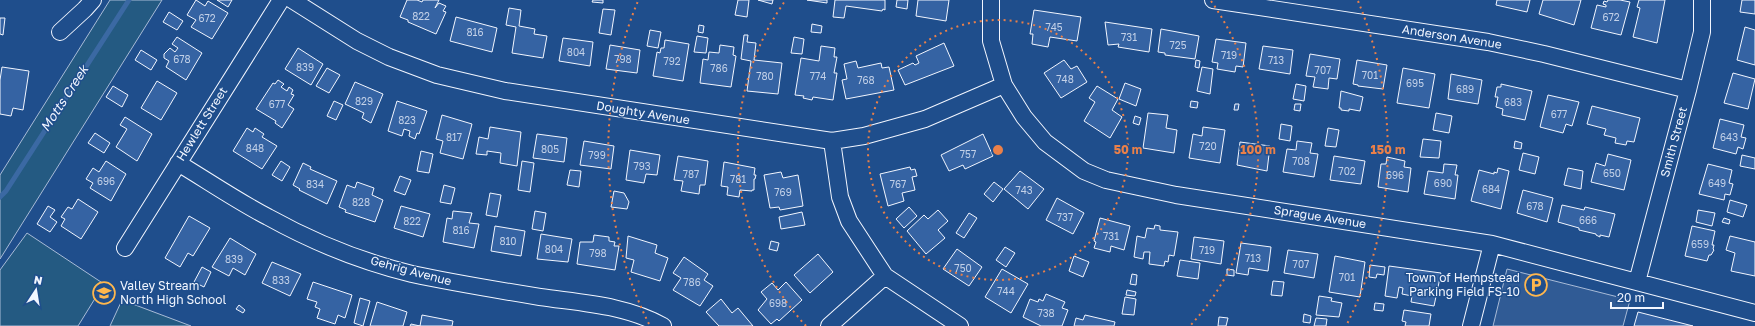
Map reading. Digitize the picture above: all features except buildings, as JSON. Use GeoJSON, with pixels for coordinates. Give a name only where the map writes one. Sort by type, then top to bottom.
{"type":"FeatureCollection","features":[{"type":"Feature","properties":{"kind":"street"},"geometry":{"type":"LineString","coordinates":[[60,32],[85,9],[92,0]]}},
{"type":"Feature","properties":{"kind":"street","name":"Hewlett Street"},"geometry":{"type":"LineString","coordinates":[[125,248],[281,0]]}},
{"type":"Feature","properties":{"kind":"street","name":"Doughty Avenue"},"geometry":{"type":"LineString","coordinates":[[292,0],[357,41],[389,57],[437,76],[505,91],[832,141],[871,134],[925,119],[1004,85]]}},
{"type":"Feature","properties":{"kind":"street","name":"Sprague Avenue"},"geometry":{"type":"LineString","coordinates":[[991,0],[991,41],[1004,85],[1024,117],[1045,142],[1084,171],[1106,180],[1176,195],[1492,244],[1755,313]]}},
{"type":"Feature","properties":{"kind":"street","name":"Anderson Avenue"},"geometry":{"type":"LineString","coordinates":[[1213,0],[1488,42],[1544,54],[1688,90]]}},
{"type":"Feature","properties":{"kind":"street","name":"Smith Street"},"geometry":{"type":"LineString","coordinates":[[1637,282],[1702,32],[1702,0]]}},
{"type":"Feature","properties":{"kind":"street"},"geometry":{"type":"LineString","coordinates":[[832,141],[840,197],[849,221],[885,276],[960,326]]}},
{"type":"Feature","properties":{"kind":"street","name":"Gehrig Avenue"},"geometry":{"type":"LineString","coordinates":[[178,163],[268,218],[324,244],[369,261],[410,273],[475,287],[626,311],[650,319],[663,326]]}},
{"type":"Feature","properties":{"kind":"street"},"geometry":{"type":"LineString","coordinates":[[1471,326],[1492,244]]}},
{"type":"Feature","properties":{"kind":"street"},"geometry":{"type":"LineString","coordinates":[[829,326],[885,276]]}},
{"type":"Feature","properties":{"kind":"shaded area"},"geometry":{"type":"Polygon","coordinates":[[[110,0],[162,0],[0,259],[0,175],[110,0]]]}},
{"type":"Feature","properties":{"kind":"shaded area"},"geometry":{"type":"Polygon","coordinates":[[[27,233],[104,284],[78,326],[0,326],[0,270],[27,233]]]}},
{"type":"Feature","properties":{"kind":"shaded area","name":"Town of Hempstead Parking Field FS-10"},"geometry":{"type":"Polygon","coordinates":[[[1507,269],[1630,300],[1623,326],[1493,326],[1507,269]]]}},
{"type":"Feature","properties":{"kind":"shaded area"},"geometry":{"type":"Polygon","coordinates":[[[122,300],[191,326],[110,326],[122,300]]]}},
{"type":"Feature","properties":{"kind":"waterway","name":"Motts Creek"},"geometry":{"type":"LineString","coordinates":[[0,197],[6,191],[129,0]]}},
{"type":"Feature","properties":{"kind":"place","name":"Town of Hempstead Parking Field FS-10"},"geometry":{"type":"Point","coordinates":[1536,285]}},
{"type":"Feature","properties":{"kind":"place","name":"Valley Stream North High School"},"geometry":{"type":"Point","coordinates":[104,293]}}]}
